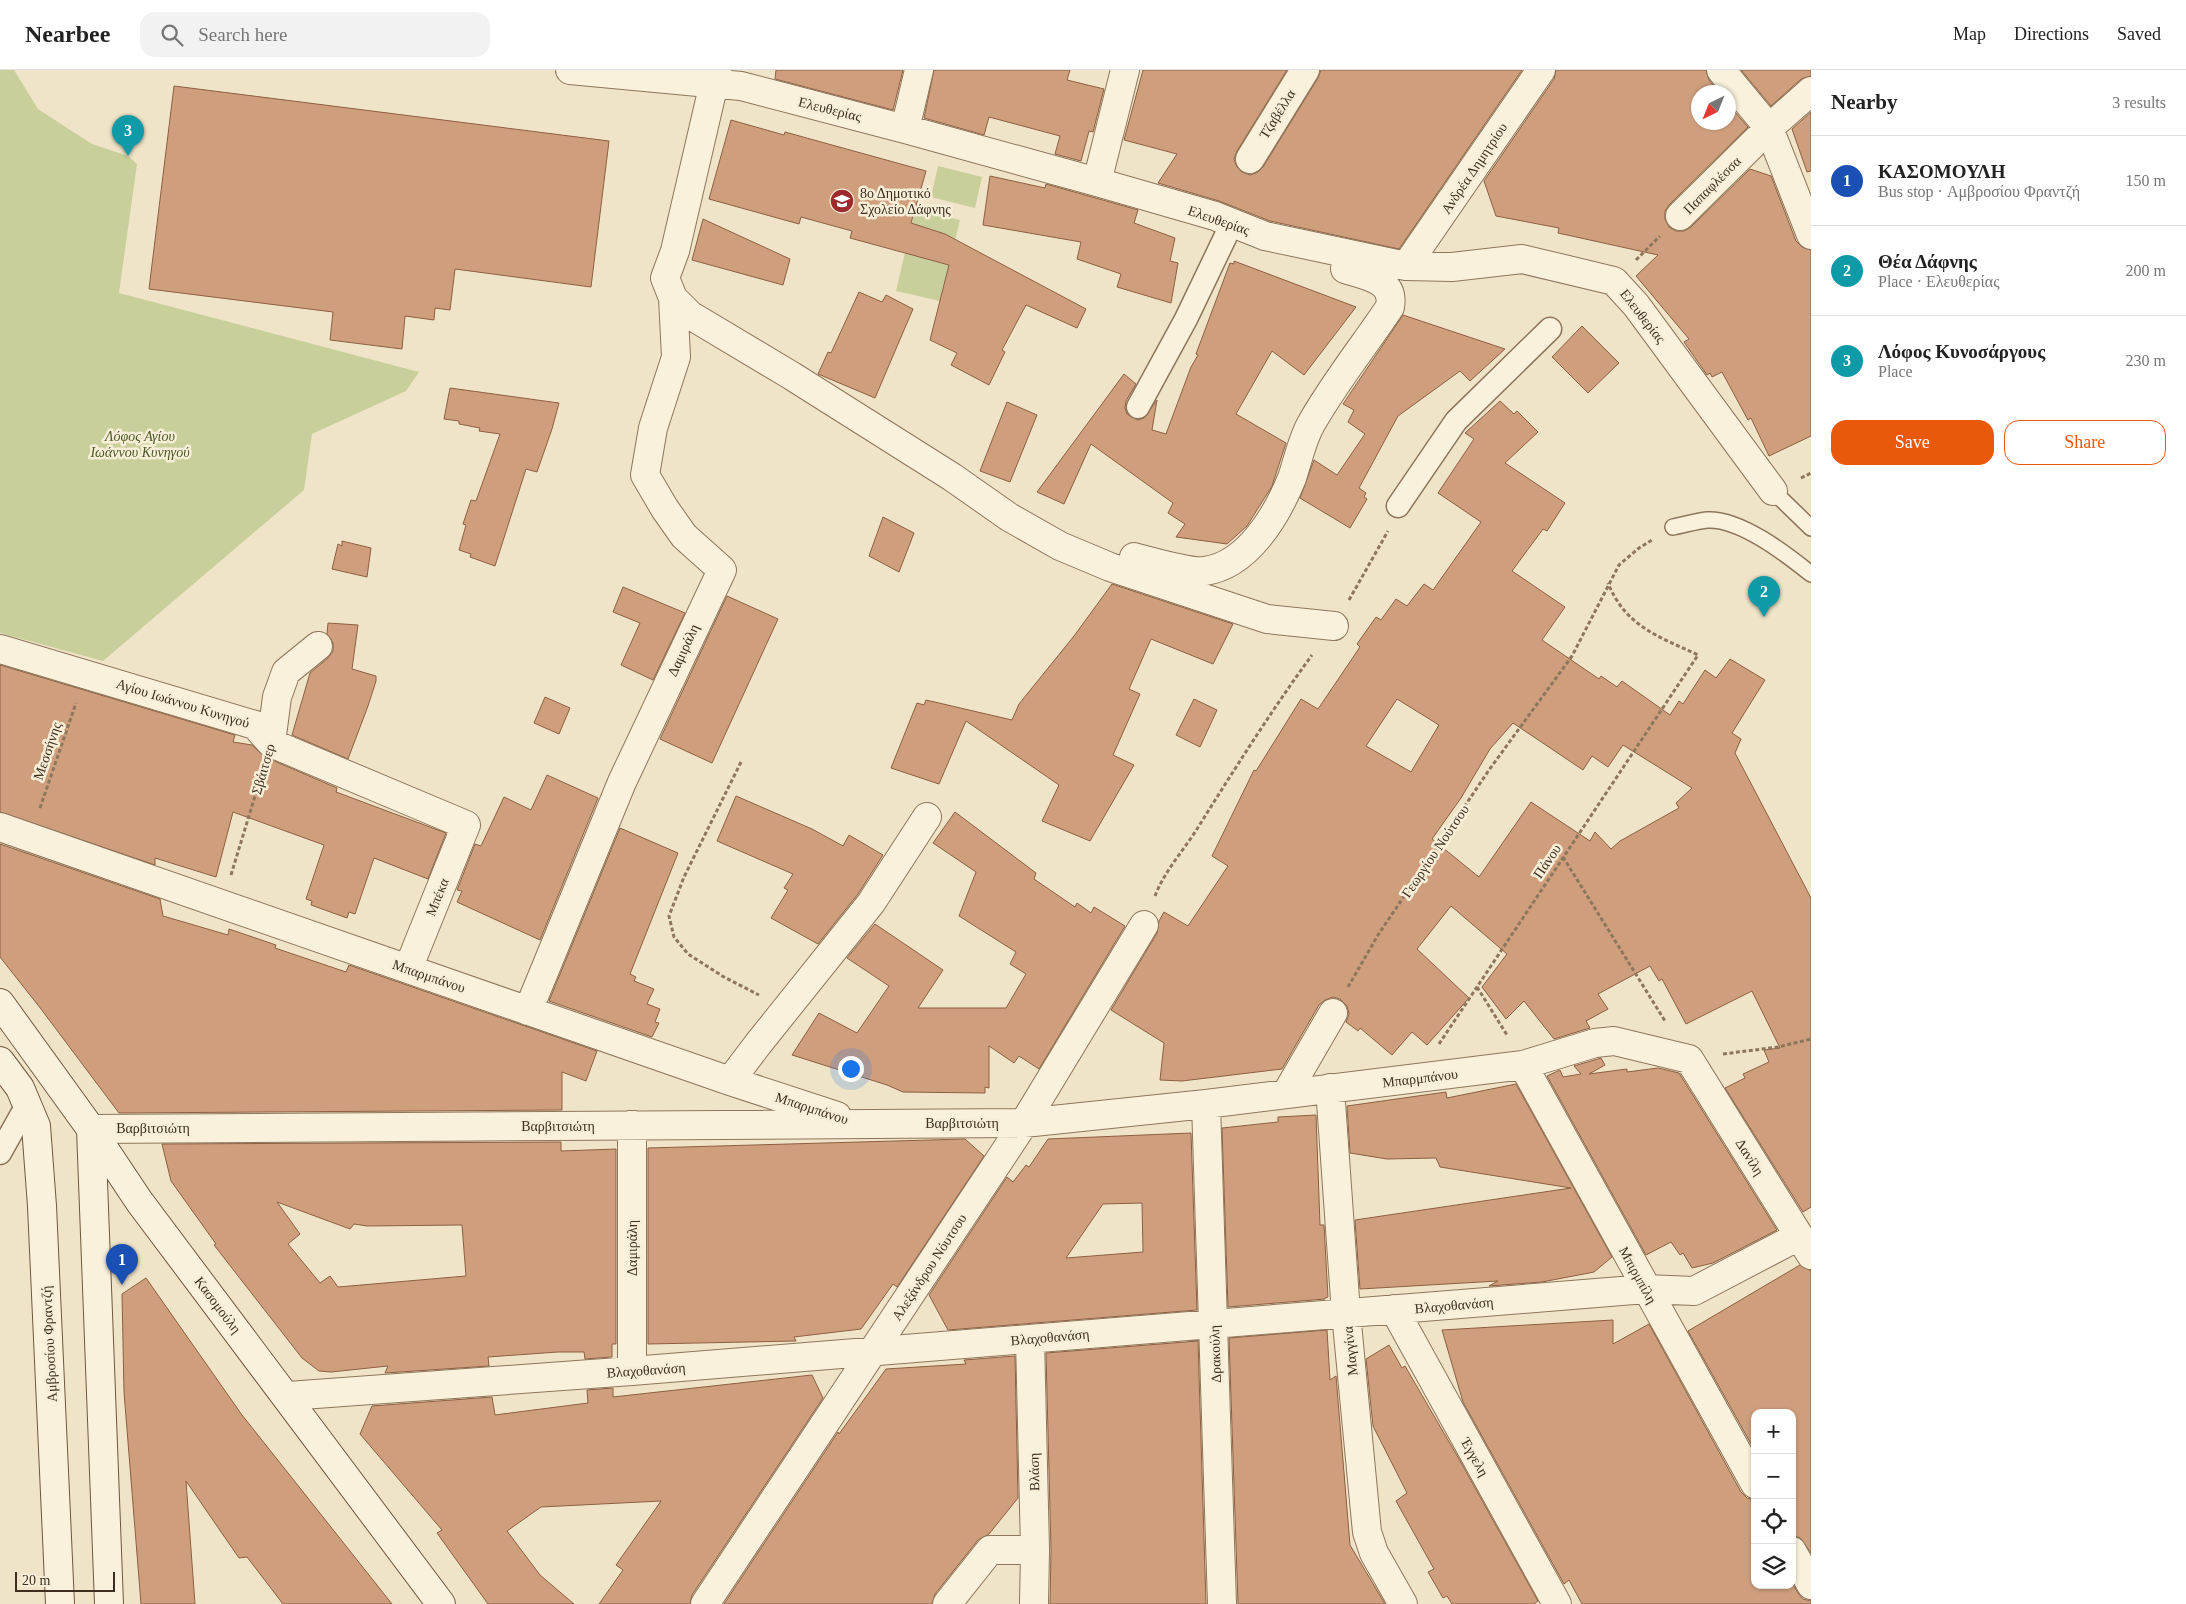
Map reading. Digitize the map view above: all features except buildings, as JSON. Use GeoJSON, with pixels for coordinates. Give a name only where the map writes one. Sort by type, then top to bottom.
{"type":"FeatureCollection","features":[{"type":"Feature","properties":{"kind":"street","name":"Ελευθερίας"},"geometry":{"type":"LineString","coordinates":[[570,70],[716,76],[742,86],[905,129],[1215,216],[1265,236],[1406,266],[1452,267],[1522,259],[1614,281],[1636,305],[1773,492]]}},
{"type":"Feature","properties":{"kind":"street"},"geometry":{"type":"LineString","coordinates":[[905,129],[919,70]]}},
{"type":"Feature","properties":{"kind":"street"},"geometry":{"type":"LineString","coordinates":[[1097,182],[1126,70]]}},
{"type":"Feature","properties":{"kind":"street","name":"Τζαβέλλα"},"geometry":{"type":"LineString","coordinates":[[1250,158],[1305,70]]}},
{"type":"Feature","properties":{"kind":"street","name":"Ανδρέα Δημητρίου"},"geometry":{"type":"LineString","coordinates":[[1406,266],[1541,70]]}},
{"type":"Feature","properties":{"kind":"street"},"geometry":{"type":"LineString","coordinates":[[1721,70],[1769,128],[1811,236]]}},
{"type":"Feature","properties":{"kind":"street"},"geometry":{"type":"LineString","coordinates":[[716,76],[675,251],[665,278],[673,298],[690,315],[792,376],[952,477],[1009,517],[1060,546],[1119,570],[1267,619],[1334,626]]}},
{"type":"Feature","properties":{"kind":"street","name":"Παπαφλέσσα"},"geometry":{"type":"LineString","coordinates":[[1680,216],[1769,128],[1811,92]]}},
{"type":"Feature","properties":{"kind":"street"},"geometry":{"type":"LineString","coordinates":[[1138,407],[1186,319],[1232,223]]}},
{"type":"Feature","properties":{"kind":"street"},"geometry":{"type":"LineString","coordinates":[[1009,517],[1162,565],[1204,571],[1231,562],[1243,553],[1281,503],[1310,426],[1390,307],[1392,298],[1389,289],[1381,280],[1311,259],[1265,236]]}},
{"type":"Feature","properties":{"kind":"street","name":"Δαμιράλη"},"geometry":{"type":"LineString","coordinates":[[528,1011],[622,782],[722,570],[684,536],[645,475],[653,428],[676,357],[673,298]]}},
{"type":"Feature","properties":{"kind":"street"},"geometry":{"type":"LineString","coordinates":[[1398,506],[1456,421],[1550,329]]}},
{"type":"Feature","properties":{"kind":"street","name":"Σβάιτσερ"},"geometry":{"type":"LineString","coordinates":[[271,743],[277,697],[286,672],[318,646]]}},
{"type":"Feature","properties":{"kind":"street","name":"Αγίου Ιωάννου Κυνηγού"},"geometry":{"type":"LineString","coordinates":[[0,649],[86,673],[255,725],[271,743],[466,825]]}},
{"type":"Feature","properties":{"kind":"street"},"geometry":{"type":"LineString","coordinates":[[730,1082],[871,903],[927,817]]}},
{"type":"Feature","properties":{"kind":"street","name":"Μπέκα"},"geometry":{"type":"LineString","coordinates":[[408,969],[466,825]]}},
{"type":"Feature","properties":{"kind":"street","name":"Μπαρμπάνου"},"geometry":{"type":"LineString","coordinates":[[0,826],[730,1082],[860,1123]]}},
{"type":"Feature","properties":{"kind":"street","name":"Αλεξάνδρου Νόυτσου"},"geometry":{"type":"LineString","coordinates":[[705,1604],[874,1352],[1024,1123],[1144,925]]}},
{"type":"Feature","properties":{"kind":"street","name":"Κασομούλη"},"geometry":{"type":"LineString","coordinates":[[0,1003],[92,1129],[139,1201],[288,1396],[441,1604]]}},
{"type":"Feature","properties":{"kind":"street"},"geometry":{"type":"LineString","coordinates":[[1286,1094],[1333,1013]]}},
{"type":"Feature","properties":{"kind":"street","name":"Μπαρμπάνου"},"geometry":{"type":"LineString","coordinates":[[1024,1123],[1415,1080],[1523,1065],[1595,1043],[1614,1042],[1689,1058]]}},
{"type":"Feature","properties":{"kind":"street","name":"Δανίλη"},"geometry":{"type":"LineString","coordinates":[[1689,1058],[1805,1246]]}},
{"type":"Feature","properties":{"kind":"street"},"geometry":{"type":"LineString","coordinates":[[0,1061],[24,1095],[0,1153]]}},
{"type":"Feature","properties":{"kind":"street","name":"Μπιρμπίλη"},"geometry":{"type":"LineString","coordinates":[[1523,1065],[1751,1477]]}},
{"type":"Feature","properties":{"kind":"street","name":"Μαγγίνα"},"geometry":{"type":"LineString","coordinates":[[1330,1088],[1346,1313],[1368,1532],[1374,1553],[1403,1604]]}},
{"type":"Feature","properties":{"kind":"street","name":"Αμβροσίου Φραντζή"},"geometry":{"type":"LineString","coordinates":[[24,1095],[36,1126],[42,1206],[60,1604]]}},
{"type":"Feature","properties":{"kind":"street","name":"Δρακούλη"},"geometry":{"type":"LineString","coordinates":[[1206,1104],[1222,1604]]}},
{"type":"Feature","properties":{"kind":"street","name":"Βαρβιτσιώτη"},"geometry":{"type":"LineString","coordinates":[[92,1129],[1024,1123]]}},
{"type":"Feature","properties":{"kind":"street","name":"Δαμιράλη"},"geometry":{"type":"LineString","coordinates":[[632,1125],[632,1371]]}},
{"type":"Feature","properties":{"kind":"street"},"geometry":{"type":"LineString","coordinates":[[92,1129],[109,1604]]}},
{"type":"Feature","properties":{"kind":"street","name":"Βλαχοθανάση"},"geometry":{"type":"LineString","coordinates":[[288,1396],[874,1352],[1646,1289],[1694,1291],[1805,1246]]}},
{"type":"Feature","properties":{"kind":"street","name":"Έγγελη"},"geometry":{"type":"LineString","coordinates":[[1394,1310],[1557,1604]]}},
{"type":"Feature","properties":{"kind":"street","name":"Βλάση"},"geometry":{"type":"LineString","coordinates":[[1030,1339],[1036,1550],[1034,1604]]}},
{"type":"Feature","properties":{"kind":"street"},"geometry":{"type":"LineString","coordinates":[[947,1604],[990,1550],[1036,1550]]}},
{"type":"Feature","properties":{"kind":"street"},"geometry":{"type":"LineString","coordinates":[[1796,1558],[1811,1585]]}},
{"type":"Feature","properties":{"kind":"lane"},"geometry":{"type":"LineString","coordinates":[[1773,492],[1811,528]]}},
{"type":"Feature","properties":{"kind":"lane"},"geometry":{"type":"LineString","coordinates":[[1673,528],[1707,520],[1729,522],[1756,536],[1811,574]]}},
{"type":"Feature","properties":{"kind":"path","name":"Παπαφλέσσα"},"geometry":{"type":"LineString","coordinates":[[1614,281],[1680,216]]}},
{"type":"Feature","properties":{"kind":"path"},"geometry":{"type":"LineString","coordinates":[[1144,925],[1160,882],[1188,843],[1277,702],[1334,626],[1388,532],[1398,506]]}},
{"type":"Feature","properties":{"kind":"path","name":"Γεωργίου Νούτσου"},"geometry":{"type":"LineString","coordinates":[[1333,1013],[1384,927],[1489,770],[1572,656],[1608,583],[1619,565],[1638,548],[1673,528]]}},
{"type":"Feature","properties":{"kind":"path","name":"Πάνου"},"geometry":{"type":"LineString","coordinates":[[1415,1080],[1698,655],[1654,634],[1629,618],[1614,599],[1608,583]]}},
{"type":"Feature","properties":{"kind":"path","name":"Μεσσήνης"},"geometry":{"type":"LineString","coordinates":[[30,837],[86,673]]}},
{"type":"Feature","properties":{"kind":"path","name":"Σβάιτσερ"},"geometry":{"type":"LineString","coordinates":[[223,904],[271,743]]}},
{"type":"Feature","properties":{"kind":"path"},"geometry":{"type":"LineString","coordinates":[[741,762],[684,877],[669,916],[674,937],[688,954],[724,977],[786,1009]]}},
{"type":"Feature","properties":{"kind":"path"},"geometry":{"type":"LineString","coordinates":[[1563,856],[1689,1058],[1778,1047],[1811,1040]]}},
{"type":"Feature","properties":{"kind":"path"},"geometry":{"type":"LineString","coordinates":[[1477,987],[1523,1065]]}},
{"type":"Feature","properties":{"kind":"green space","name":"Λόφος Αγίου Ιωάννου Κυνηγού"},"geometry":{"type":"Polygon","coordinates":[[[0,70],[14,70],[38,109],[92,144],[128,156],[137,164],[119,293],[419,372],[406,391],[312,434],[304,490],[103,661],[0,633],[0,70]]]}},
{"type":"Feature","properties":{"kind":"green space"},"geometry":{"type":"Polygon","coordinates":[[[938,166],[982,177],[975,208],[931,197],[938,166]]]}},
{"type":"Feature","properties":{"kind":"green space"},"geometry":{"type":"Polygon","coordinates":[[[915,209],[960,220],[940,301],[896,291],[915,209]]]}},
{"type":"Feature","properties":{"kind":"place","name":"Λόφος Κυνοσάργους"},"geometry":{"type":"Point","coordinates":[128,156]}},
{"type":"Feature","properties":{"kind":"place","name":"8ο Δημοτικό Σχολείο Δάφνης"},"geometry":{"type":"Point","coordinates":[842,201]}},
{"type":"Feature","properties":{"kind":"place","name":"Θέα Δάφνης"},"geometry":{"type":"Point","coordinates":[1764,617]}},
{"type":"Feature","properties":{"kind":"place","name":"ΚΑΣΟΜΟΥΛΗ"},"geometry":{"type":"Point","coordinates":[122,1285]}}]}
